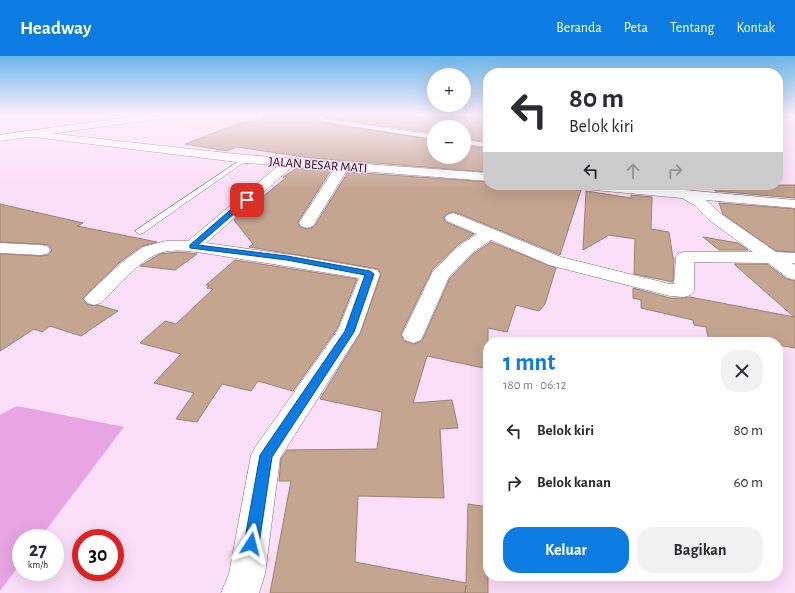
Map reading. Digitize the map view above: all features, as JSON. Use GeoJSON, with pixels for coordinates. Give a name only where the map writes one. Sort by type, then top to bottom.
{"type":"FeatureCollection","features":[{"type":"Feature","properties":{"kind":"street","name":"JALAN BESAR MATI"},"geometry":{"type":"LineString","coordinates":[[73,139],[245,159],[483,177]]}},
{"type":"Feature","properties":{"kind":"street"},"geometry":{"type":"LineString","coordinates":[[192,246],[290,162]]}},
{"type":"Feature","properties":{"kind":"street"},"geometry":{"type":"LineString","coordinates":[[307,223],[343,166]]}},
{"type":"Feature","properties":{"kind":"street"},"geometry":{"type":"LineString","coordinates":[[635,190],[795,204]]}},
{"type":"Feature","properties":{"kind":"street"},"geometry":{"type":"LineString","coordinates":[[687,195],[698,202],[715,218],[795,274]]}},
{"type":"Feature","properties":{"kind":"street"},"geometry":{"type":"LineString","coordinates":[[453,218],[555,261],[670,290],[684,291],[685,257],[795,258]]}},
{"type":"Feature","properties":{"kind":"street"},"geometry":{"type":"LineString","coordinates":[[413,335],[440,275],[466,249],[490,233]]}},
{"type":"Feature","properties":{"kind":"street"},"geometry":{"type":"LineString","coordinates":[[94,299],[135,261],[150,250],[170,246],[192,246],[287,258],[370,274],[349,332],[266,455],[247,574],[240,593]]}},
{"type":"Feature","properties":{"kind":"street"},"geometry":{"type":"LineString","coordinates":[[0,248],[41,250]]}},
{"type":"Feature","properties":{"kind":"lane"},"geometry":{"type":"LineString","coordinates":[[471,143],[483,144]]}},
{"type":"Feature","properties":{"kind":"lane"},"geometry":{"type":"LineString","coordinates":[[140,231],[245,159]]}},
{"type":"Feature","properties":{"kind":"shaded area"},"geometry":{"type":"Polygon","coordinates":[[[342,139],[427,139],[427,155],[342,139]]]}},
{"type":"Feature","properties":{"kind":"shaded area"},"geometry":{"type":"Polygon","coordinates":[[[471,139],[483,139],[483,163],[471,159],[471,139]]]}},
{"type":"Feature","properties":{"kind":"shaded area"},"geometry":{"type":"Polygon","coordinates":[[[17,406],[124,427],[47,529],[12,529],[12,575],[0,591],[0,415],[17,406]]]}},
{"type":"Feature","properties":{"kind":"building"},"geometry":{"type":"Polygon","coordinates":[[[198,139],[427,139],[427,164],[471,164],[471,147],[483,148],[483,172],[311,158],[237,147],[227,151],[185,144],[198,139]]]}},
{"type":"Feature","properties":{"kind":"building"},"geometry":{"type":"Polygon","coordinates":[[[471,139],[483,139],[483,141],[471,140],[471,139]]]}},
{"type":"Feature","properties":{"kind":"building"},"geometry":{"type":"Polygon","coordinates":[[[297,168],[331,170],[298,222],[300,227],[307,229],[314,227],[348,172],[483,182],[483,190],[581,190],[560,255],[460,214],[453,212],[446,214],[444,219],[446,222],[474,234],[459,244],[432,270],[401,334],[404,341],[414,344],[422,341],[450,278],[473,254],[491,242],[556,268],[545,304],[539,311],[516,305],[507,332],[488,328],[488,337],[483,337],[483,368],[427,356],[413,403],[452,400],[458,428],[440,429],[444,498],[358,496],[355,562],[466,583],[468,504],[483,506],[483,581],[488,581],[488,593],[270,593],[291,481],[279,481],[281,459],[287,450],[377,449],[382,412],[320,399],[361,332],[381,274],[378,269],[249,247],[253,244],[234,220],[287,177],[283,177],[297,168]]]}},
{"type":"Feature","properties":{"kind":"building"},"geometry":{"type":"Polygon","coordinates":[[[783,185],[795,185],[795,198],[715,191],[783,190],[783,185]]]}},
{"type":"Feature","properties":{"kind":"building"},"geometry":{"type":"Polygon","coordinates":[[[586,191],[631,198],[631,195],[652,197],[651,229],[669,232],[674,258],[673,282],[634,274],[635,239],[609,235],[583,250],[586,191]]]}},
{"type":"Feature","properties":{"kind":"building"},"geometry":{"type":"Polygon","coordinates":[[[719,203],[795,209],[795,252],[776,251],[723,214],[719,203]]]}},
{"type":"Feature","properties":{"kind":"building"},"geometry":{"type":"Polygon","coordinates":[[[0,204],[83,223],[77,226],[157,242],[142,246],[120,262],[83,298],[87,304],[94,306],[98,305],[118,311],[81,336],[50,326],[42,332],[34,329],[0,351],[0,254],[41,256],[48,255],[52,250],[48,245],[0,242],[0,204]]]}},
{"type":"Feature","properties":{"kind":"building"},"geometry":{"type":"Polygon","coordinates":[[[703,237],[738,243],[748,250],[719,250],[703,237]]]}},
{"type":"Feature","properties":{"kind":"building"},"geometry":{"type":"Polygon","coordinates":[[[178,252],[197,254],[175,270],[140,266],[160,254],[178,252]]]}},
{"type":"Feature","properties":{"kind":"building"},"geometry":{"type":"Polygon","coordinates":[[[235,260],[357,279],[337,329],[293,391],[258,381],[251,391],[222,384],[197,422],[176,419],[194,393],[154,383],[181,354],[140,343],[165,321],[176,324],[213,289],[207,288],[209,285],[206,285],[235,260]]]}},
{"type":"Feature","properties":{"kind":"building"},"geometry":{"type":"Polygon","coordinates":[[[734,264],[767,264],[787,279],[795,281],[795,348],[783,346],[783,337],[708,337],[706,327],[694,325],[693,320],[641,308],[641,300],[633,298],[633,288],[670,298],[690,297],[794,317],[734,264]]]}},
{"type":"Feature","properties":{"kind":"route"},"geometry":{"type":"LineString","coordinates":[[247,200],[192,246],[287,258],[370,274],[349,332],[266,455],[251,544]]}}]}
